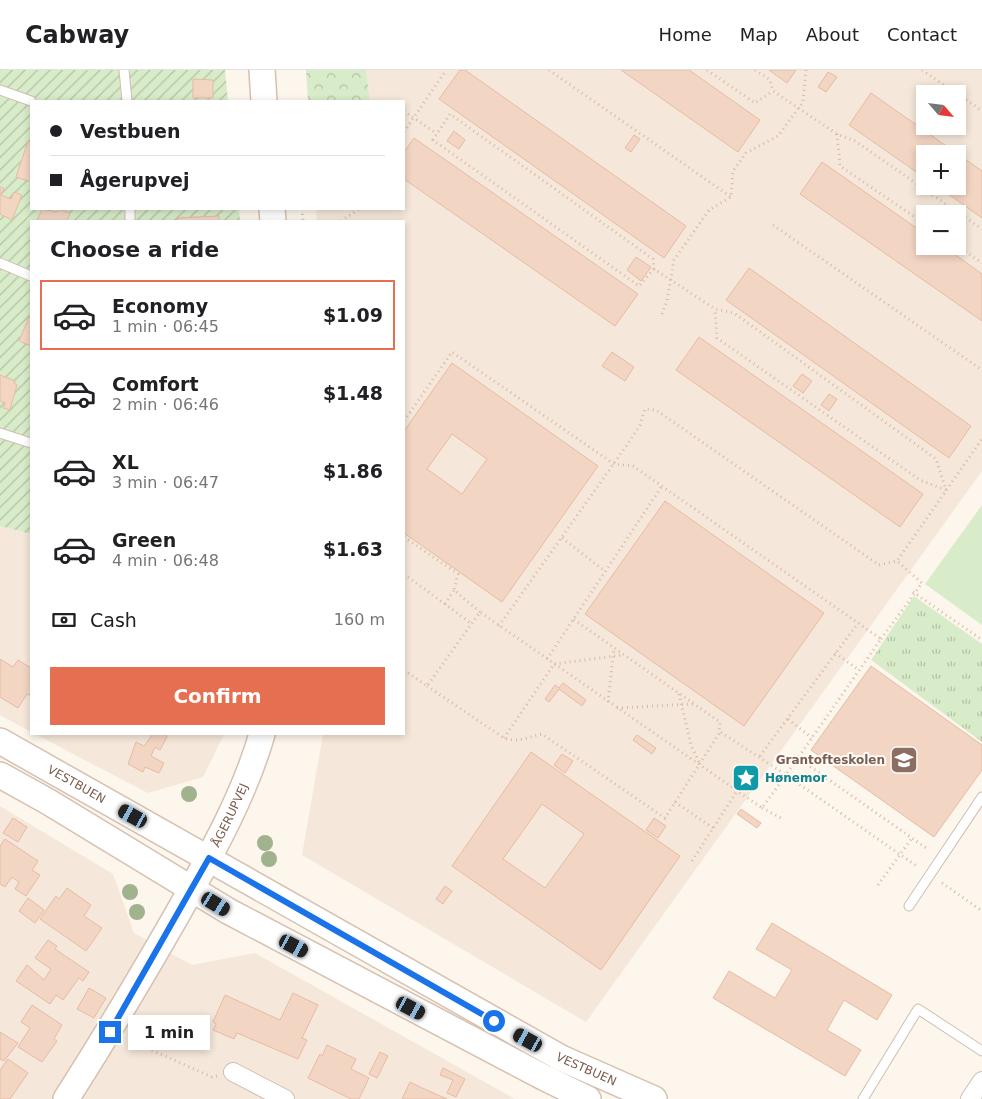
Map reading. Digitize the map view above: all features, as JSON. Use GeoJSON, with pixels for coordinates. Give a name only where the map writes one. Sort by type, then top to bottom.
{"type":"FeatureCollection","features":[{"type":"Feature","properties":{"kind":"street"},"geometry":{"type":"LineString","coordinates":[[262,70],[264,100]]}},
{"type":"Feature","properties":{"kind":"street","name":"ÅGERUPVEJ"},"geometry":{"type":"LineString","coordinates":[[66,1099],[110,1032],[209,858],[234,808],[262,735]]}},
{"type":"Feature","properties":{"kind":"street","name":"VESTBUEN"},"geometry":{"type":"LineString","coordinates":[[0,741],[561,1058],[654,1099]]}},
{"type":"Feature","properties":{"kind":"street","name":"VESTBUEN"},"geometry":{"type":"LineString","coordinates":[[0,775],[56,806],[191,889],[261,929],[588,1099]]}},
{"type":"Feature","properties":{"kind":"street"},"geometry":{"type":"LineString","coordinates":[[233,1072],[285,1099]]}},
{"type":"Feature","properties":{"kind":"street"},"geometry":{"type":"LineString","coordinates":[[970,1099],[982,1081]]}},
{"type":"Feature","properties":{"kind":"lane"},"geometry":{"type":"LineString","coordinates":[[124,70],[127,100]]}},
{"type":"Feature","properties":{"kind":"lane"},"geometry":{"type":"LineString","coordinates":[[0,90],[30,101]]}},
{"type":"Feature","properties":{"kind":"lane"},"geometry":{"type":"LineString","coordinates":[[0,263],[30,276]]}},
{"type":"Feature","properties":{"kind":"lane"},"geometry":{"type":"LineString","coordinates":[[0,433],[30,443]]}},
{"type":"Feature","properties":{"kind":"lane"},"geometry":{"type":"LineString","coordinates":[[909,906],[982,797]]}},
{"type":"Feature","properties":{"kind":"lane"},"geometry":{"type":"LineString","coordinates":[[864,1099],[918,1009],[982,1051]]}},
{"type":"Feature","properties":{"kind":"path"},"geometry":{"type":"LineString","coordinates":[[405,131],[446,70]]}},
{"type":"Feature","properties":{"kind":"path"},"geometry":{"type":"LineString","coordinates":[[549,70],[731,197]]}},
{"type":"Feature","properties":{"kind":"path"},"geometry":{"type":"LineString","coordinates":[[708,70],[755,103],[773,91]]}},
{"type":"Feature","properties":{"kind":"path"},"geometry":{"type":"LineString","coordinates":[[755,70],[770,80],[773,91],[837,134],[854,141],[982,229]]}},
{"type":"Feature","properties":{"kind":"path"},"geometry":{"type":"LineString","coordinates":[[731,197],[734,171],[746,153],[778,136],[799,109],[805,95],[806,70]]}},
{"type":"Feature","properties":{"kind":"path"},"geometry":{"type":"LineString","coordinates":[[922,70],[944,85]]}},
{"type":"Feature","properties":{"kind":"path"},"geometry":{"type":"LineString","coordinates":[[966,100],[982,111]]}},
{"type":"Feature","properties":{"kind":"path"},"geometry":{"type":"LineString","coordinates":[[405,112],[437,134]]}},
{"type":"Feature","properties":{"kind":"path"},"geometry":{"type":"LineString","coordinates":[[450,114],[653,258],[654,269],[639,286],[433,140],[437,134],[450,114]]}},
{"type":"Feature","properties":{"kind":"path"},"geometry":{"type":"LineString","coordinates":[[837,134],[840,166],[916,218]]}},
{"type":"Feature","properties":{"kind":"path"},"geometry":{"type":"LineString","coordinates":[[662,314],[666,307],[674,260],[709,210],[731,197]]}},
{"type":"Feature","properties":{"kind":"path"},"geometry":{"type":"LineString","coordinates":[[342,220],[358,210]]}},
{"type":"Feature","properties":{"kind":"path"},"geometry":{"type":"LineString","coordinates":[[774,225],[982,370]]}},
{"type":"Feature","properties":{"kind":"path"},"geometry":{"type":"LineString","coordinates":[[966,252],[982,263]]}},
{"type":"Feature","properties":{"kind":"path"},"geometry":{"type":"LineString","coordinates":[[654,269],[715,309],[734,313],[936,459],[946,490]]}},
{"type":"Feature","properties":{"kind":"path"},"geometry":{"type":"LineString","coordinates":[[715,309],[717,338],[920,480],[946,490]]}},
{"type":"Feature","properties":{"kind":"path"},"geometry":{"type":"LineString","coordinates":[[405,420],[452,352],[614,464],[633,466],[881,639]]}},
{"type":"Feature","properties":{"kind":"path"},"geometry":{"type":"LineString","coordinates":[[499,626],[614,464],[640,425],[645,409],[656,410],[879,565],[897,561],[982,439]]}},
{"type":"Feature","properties":{"kind":"path"},"geometry":{"type":"LineString","coordinates":[[547,659],[662,486]]}},
{"type":"Feature","properties":{"kind":"path"},"geometry":{"type":"LineString","coordinates":[[405,537],[458,574],[454,590],[445,604]]}},
{"type":"Feature","properties":{"kind":"path"},"geometry":{"type":"LineString","coordinates":[[562,538],[606,571]]}},
{"type":"Feature","properties":{"kind":"path"},"geometry":{"type":"LineString","coordinates":[[762,808],[922,583],[897,561]]}},
{"type":"Feature","properties":{"kind":"path"},"geometry":{"type":"LineString","coordinates":[[405,575],[472,624]]}},
{"type":"Feature","properties":{"kind":"path"},"geometry":{"type":"LineString","coordinates":[[454,590],[499,626],[608,702],[762,808],[783,819]]}},
{"type":"Feature","properties":{"kind":"path"},"geometry":{"type":"LineString","coordinates":[[914,592],[982,640]]}},
{"type":"Feature","properties":{"kind":"path"},"geometry":{"type":"LineString","coordinates":[[427,686],[480,612]]}},
{"type":"Feature","properties":{"kind":"path"},"geometry":{"type":"LineString","coordinates":[[405,671],[504,738],[513,741],[523,740],[542,734],[665,818],[720,732],[720,722],[573,620]]}},
{"type":"Feature","properties":{"kind":"path"},"geometry":{"type":"LineString","coordinates":[[760,756],[858,623]]}},
{"type":"Feature","properties":{"kind":"path"},"geometry":{"type":"LineString","coordinates":[[608,702],[614,648]]}},
{"type":"Feature","properties":{"kind":"path"},"geometry":{"type":"LineString","coordinates":[[835,653],[859,670]]}},
{"type":"Feature","properties":{"kind":"path"},"geometry":{"type":"LineString","coordinates":[[504,738],[554,664],[623,655]]}},
{"type":"Feature","properties":{"kind":"path"},"geometry":{"type":"LineString","coordinates":[[679,694],[691,745],[700,765]]}},
{"type":"Feature","properties":{"kind":"path"},"geometry":{"type":"LineString","coordinates":[[617,708],[682,703],[693,704]]}},
{"type":"Feature","properties":{"kind":"path"},"geometry":{"type":"LineString","coordinates":[[788,719],[812,738]]}},
{"type":"Feature","properties":{"kind":"path"},"geometry":{"type":"LineString","coordinates":[[720,732],[760,756],[900,856],[982,911]]}},
{"type":"Feature","properties":{"kind":"path"},"geometry":{"type":"LineString","coordinates":[[798,758],[930,850]]}},
{"type":"Feature","properties":{"kind":"path"},"geometry":{"type":"LineString","coordinates":[[692,860],[737,791]]}},
{"type":"Feature","properties":{"kind":"path"},"geometry":{"type":"LineString","coordinates":[[675,802],[713,828]]}},
{"type":"Feature","properties":{"kind":"path"},"geometry":{"type":"LineString","coordinates":[[878,885],[912,838]]}},
{"type":"Feature","properties":{"kind":"path"},"geometry":{"type":"LineString","coordinates":[[110,1032],[212,1077],[233,1072]]}},
{"type":"Feature","properties":{"kind":"shaded area"},"geometry":{"type":"Polygon","coordinates":[[[366,70],[982,70],[982,471],[586,1022],[302,855],[323,735],[405,735],[405,220],[317,220],[316,210],[405,210],[405,100],[370,100],[366,70]]]}},
{"type":"Feature","properties":{"kind":"shaded area"},"geometry":{"type":"Polygon","coordinates":[[[0,526],[30,534],[30,731],[0,715],[0,526]]]}},
{"type":"Feature","properties":{"kind":"shaded area"},"geometry":{"type":"Polygon","coordinates":[[[37,735],[224,735],[203,777],[148,793],[37,735]]]}},
{"type":"Feature","properties":{"kind":"shaded area"},"geometry":{"type":"Polygon","coordinates":[[[0,806],[113,874],[134,933],[192,965],[255,953],[515,1099],[0,1099],[0,806]]]}},
{"type":"Feature","properties":{"kind":"green space"},"geometry":{"type":"Polygon","coordinates":[[[0,70],[225,70],[228,100],[30,100],[30,210],[239,210],[240,220],[30,220],[30,534],[0,526],[0,70]]]}},
{"type":"Feature","properties":{"kind":"green space"},"geometry":{"type":"Polygon","coordinates":[[[306,70],[366,70],[370,100],[308,100],[306,70]]]}},
{"type":"Feature","properties":{"kind":"green space"},"geometry":{"type":"Polygon","coordinates":[[[982,505],[982,625],[925,584],[982,505]]]}},
{"type":"Feature","properties":{"kind":"green space"},"geometry":{"type":"Polygon","coordinates":[[[914,596],[982,644],[982,742],[871,660],[914,596]]]}},
{"type":"Feature","properties":{"kind":"building"},"geometry":{"type":"Polygon","coordinates":[[[460,70],[465,70],[686,226],[664,258],[439,99],[460,70]]]}},
{"type":"Feature","properties":{"kind":"building"},"geometry":{"type":"Polygon","coordinates":[[[621,70],[689,70],[760,120],[738,152],[621,70]]]}},
{"type":"Feature","properties":{"kind":"building"},"geometry":{"type":"Polygon","coordinates":[[[769,70],[796,70],[787,83],[769,70]]]}},
{"type":"Feature","properties":{"kind":"building"},"geometry":{"type":"Polygon","coordinates":[[[828,72],[837,77],[826,92],[818,87],[828,72]]]}},
{"type":"Feature","properties":{"kind":"building"},"geometry":{"type":"Polygon","coordinates":[[[193,79],[213,80],[213,98],[193,98],[193,79]]]}},
{"type":"Feature","properties":{"kind":"building"},"geometry":{"type":"Polygon","coordinates":[[[871,93],[916,125],[916,135],[931,135],[945,145],[916,145],[916,172],[849,125],[871,93]]]}},
{"type":"Feature","properties":{"kind":"building"},"geometry":{"type":"Polygon","coordinates":[[[454,131],[465,140],[459,149],[447,141],[454,131]]]}},
{"type":"Feature","properties":{"kind":"building"},"geometry":{"type":"Polygon","coordinates":[[[634,135],[640,139],[631,152],[625,148],[634,135]]]}},
{"type":"Feature","properties":{"kind":"building"},"geometry":{"type":"Polygon","coordinates":[[[414,138],[638,294],[615,326],[405,180],[405,151],[414,138]]]}},
{"type":"Feature","properties":{"kind":"building"},"geometry":{"type":"Polygon","coordinates":[[[28,141],[30,142],[30,182],[16,177],[28,141]]]}},
{"type":"Feature","properties":{"kind":"building"},"geometry":{"type":"Polygon","coordinates":[[[966,160],[982,171],[982,218],[950,195],[966,195],[966,160]]]}},
{"type":"Feature","properties":{"kind":"building"},"geometry":{"type":"Polygon","coordinates":[[[822,162],[916,228],[916,255],[956,255],[982,274],[982,321],[800,194],[822,162]]]}},
{"type":"Feature","properties":{"kind":"building"},"geometry":{"type":"Polygon","coordinates":[[[0,187],[4,188],[1,195],[11,199],[14,192],[22,195],[12,220],[0,214],[0,187]]]}},
{"type":"Feature","properties":{"kind":"building"},"geometry":{"type":"Polygon","coordinates":[[[42,210],[57,212],[62,210],[70,213],[67,220],[37,220],[42,210]]]}},
{"type":"Feature","properties":{"kind":"building"},"geometry":{"type":"Polygon","coordinates":[[[219,216],[219,220],[178,220],[177,218],[219,216]]]}},
{"type":"Feature","properties":{"kind":"building"},"geometry":{"type":"Polygon","coordinates":[[[636,257],[651,267],[641,281],[627,270],[636,257]]]}},
{"type":"Feature","properties":{"kind":"building"},"geometry":{"type":"Polygon","coordinates":[[[749,268],[971,426],[949,458],[726,300],[749,268]]]}},
{"type":"Feature","properties":{"kind":"building"},"geometry":{"type":"Polygon","coordinates":[[[29,317],[30,346],[19,341],[29,317]]]}},
{"type":"Feature","properties":{"kind":"building"},"geometry":{"type":"Polygon","coordinates":[[[699,337],[923,494],[900,527],[676,370],[699,337]]]}},
{"type":"Feature","properties":{"kind":"building"},"geometry":{"type":"Polygon","coordinates":[[[612,352],[634,367],[625,381],[602,366],[612,352]]]}},
{"type":"Feature","properties":{"kind":"building"},"geometry":{"type":"Polygon","coordinates":[[[452,363],[598,466],[502,602],[405,534],[405,430],[452,363]],[[452,434],[427,469],[462,494],[487,459],[452,434]]]}},
{"type":"Feature","properties":{"kind":"building"},"geometry":{"type":"Polygon","coordinates":[[[802,374],[812,381],[803,393],[793,386],[802,374]]]}},
{"type":"Feature","properties":{"kind":"building"},"geometry":{"type":"Polygon","coordinates":[[[0,375],[15,381],[14,383],[17,385],[10,410],[3,408],[5,403],[0,401],[0,375]]]}},
{"type":"Feature","properties":{"kind":"building"},"geometry":{"type":"Polygon","coordinates":[[[829,394],[837,399],[829,411],[821,405],[829,394]]]}},
{"type":"Feature","properties":{"kind":"building"},"geometry":{"type":"Polygon","coordinates":[[[665,501],[824,613],[744,726],[585,614],[665,501]]]}},
{"type":"Feature","properties":{"kind":"building"},"geometry":{"type":"Polygon","coordinates":[[[0,659],[13,667],[18,660],[30,667],[30,696],[27,694],[18,708],[0,697],[0,659]]]}},
{"type":"Feature","properties":{"kind":"building","name":"Grantofteskolen"},"geometry":{"type":"Polygon","coordinates":[[[871,666],[982,745],[982,770],[934,837],[811,750],[871,666]]]}},
{"type":"Feature","properties":{"kind":"building"},"geometry":{"type":"Polygon","coordinates":[[[563,683],[586,700],[582,706],[559,689],[549,702],[545,699],[555,685],[559,688],[563,683]]]}},
{"type":"Feature","properties":{"kind":"building"},"geometry":{"type":"Polygon","coordinates":[[[152,735],[166,735],[167,737],[160,750],[155,747],[151,756],[164,763],[159,773],[145,767],[143,772],[128,764],[136,742],[144,746],[152,735]]]}},
{"type":"Feature","properties":{"kind":"building"},"geometry":{"type":"Polygon","coordinates":[[[637,735],[656,748],[652,754],[633,740],[637,735]]]}},
{"type":"Feature","properties":{"kind":"building"},"geometry":{"type":"Polygon","coordinates":[[[531,752],[680,856],[601,970],[452,866],[531,752]],[[542,804],[503,859],[545,888],[584,834],[542,804]]]}},
{"type":"Feature","properties":{"kind":"building"},"geometry":{"type":"Polygon","coordinates":[[[562,754],[573,761],[565,773],[554,765],[562,754]]]}},
{"type":"Feature","properties":{"kind":"building"},"geometry":{"type":"Polygon","coordinates":[[[741,809],[761,823],[757,828],[737,814],[741,809]]]}},
{"type":"Feature","properties":{"kind":"building"},"geometry":{"type":"Polygon","coordinates":[[[13,818],[27,827],[18,842],[3,833],[13,818]]]}},
{"type":"Feature","properties":{"kind":"building"},"geometry":{"type":"Polygon","coordinates":[[[654,818],[666,826],[658,838],[646,830],[654,818]]]}},
{"type":"Feature","properties":{"kind":"building"},"geometry":{"type":"Polygon","coordinates":[[[5,839],[38,861],[32,870],[40,875],[26,896],[15,889],[19,882],[12,877],[5,887],[0,884],[0,846],[5,839]]]}},
{"type":"Feature","properties":{"kind":"building"},"geometry":{"type":"Polygon","coordinates":[[[445,886],[452,891],[443,904],[436,899],[445,886]]]}},
{"type":"Feature","properties":{"kind":"building"},"geometry":{"type":"Polygon","coordinates":[[[67,888],[91,905],[84,916],[102,928],[86,951],[40,919],[56,896],[59,899],[67,888]]]}},
{"type":"Feature","properties":{"kind":"building"},"geometry":{"type":"Polygon","coordinates":[[[28,898],[44,910],[35,923],[19,911],[28,898]]]}},
{"type":"Feature","properties":{"kind":"building"},"geometry":{"type":"Polygon","coordinates":[[[772,923],[892,995],[877,1020],[844,1000],[827,1030],[861,1050],[845,1076],[713,998],[729,971],[775,998],[792,970],[756,949],[772,923]]]}},
{"type":"Feature","properties":{"kind":"building"},"geometry":{"type":"Polygon","coordinates":[[[48,940],[57,946],[55,949],[89,972],[83,981],[79,978],[63,1000],[56,995],[50,1004],[16,981],[27,965],[44,980],[51,969],[35,958],[48,940]]]}},
{"type":"Feature","properties":{"kind":"building"},"geometry":{"type":"Polygon","coordinates":[[[89,988],[106,998],[94,1018],[77,1009],[89,988]]]}},
{"type":"Feature","properties":{"kind":"building"},"geometry":{"type":"Polygon","coordinates":[[[293,993],[318,1005],[302,1038],[307,1040],[298,1059],[237,1033],[234,1039],[213,1030],[216,1024],[213,1022],[225,995],[280,1020],[293,993]]]}},
{"type":"Feature","properties":{"kind":"building"},"geometry":{"type":"Polygon","coordinates":[[[32,1005],[62,1025],[54,1039],[57,1041],[42,1062],[18,1047],[30,1028],[21,1022],[32,1005]]]}},
{"type":"Feature","properties":{"kind":"building"},"geometry":{"type":"Polygon","coordinates":[[[0,1032],[18,1043],[4,1061],[0,1059],[0,1032]]]}},
{"type":"Feature","properties":{"kind":"building"},"geometry":{"type":"Polygon","coordinates":[[[327,1045],[356,1059],[351,1069],[369,1078],[359,1099],[351,1099],[308,1078],[320,1054],[322,1056],[327,1045]]]}},
{"type":"Feature","properties":{"kind":"building"},"geometry":{"type":"Polygon","coordinates":[[[380,1052],[388,1056],[377,1078],[369,1074],[380,1052]]]}},
{"type":"Feature","properties":{"kind":"building"},"geometry":{"type":"Polygon","coordinates":[[[8,1059],[28,1073],[10,1099],[0,1099],[0,1070],[8,1059]]]}},
{"type":"Feature","properties":{"kind":"building"},"geometry":{"type":"Polygon","coordinates":[[[443,1068],[465,1079],[456,1097],[447,1093],[453,1080],[440,1075],[443,1068]]]}},
{"type":"Feature","properties":{"kind":"building"},"geometry":{"type":"Polygon","coordinates":[[[410,1082],[420,1087],[447,1099],[402,1099],[410,1082]]]}},
{"type":"Feature","properties":{"kind":"place","name":"Grantofteskolen"},"geometry":{"type":"Point","coordinates":[904,760]}},
{"type":"Feature","properties":{"kind":"place","name":"Hønemor"},"geometry":{"type":"Point","coordinates":[746,778]}},
{"type":"Feature","properties":{"kind":"route"},"geometry":{"type":"LineString","coordinates":[[110,1032],[209,858],[494,1021]]}}]}
